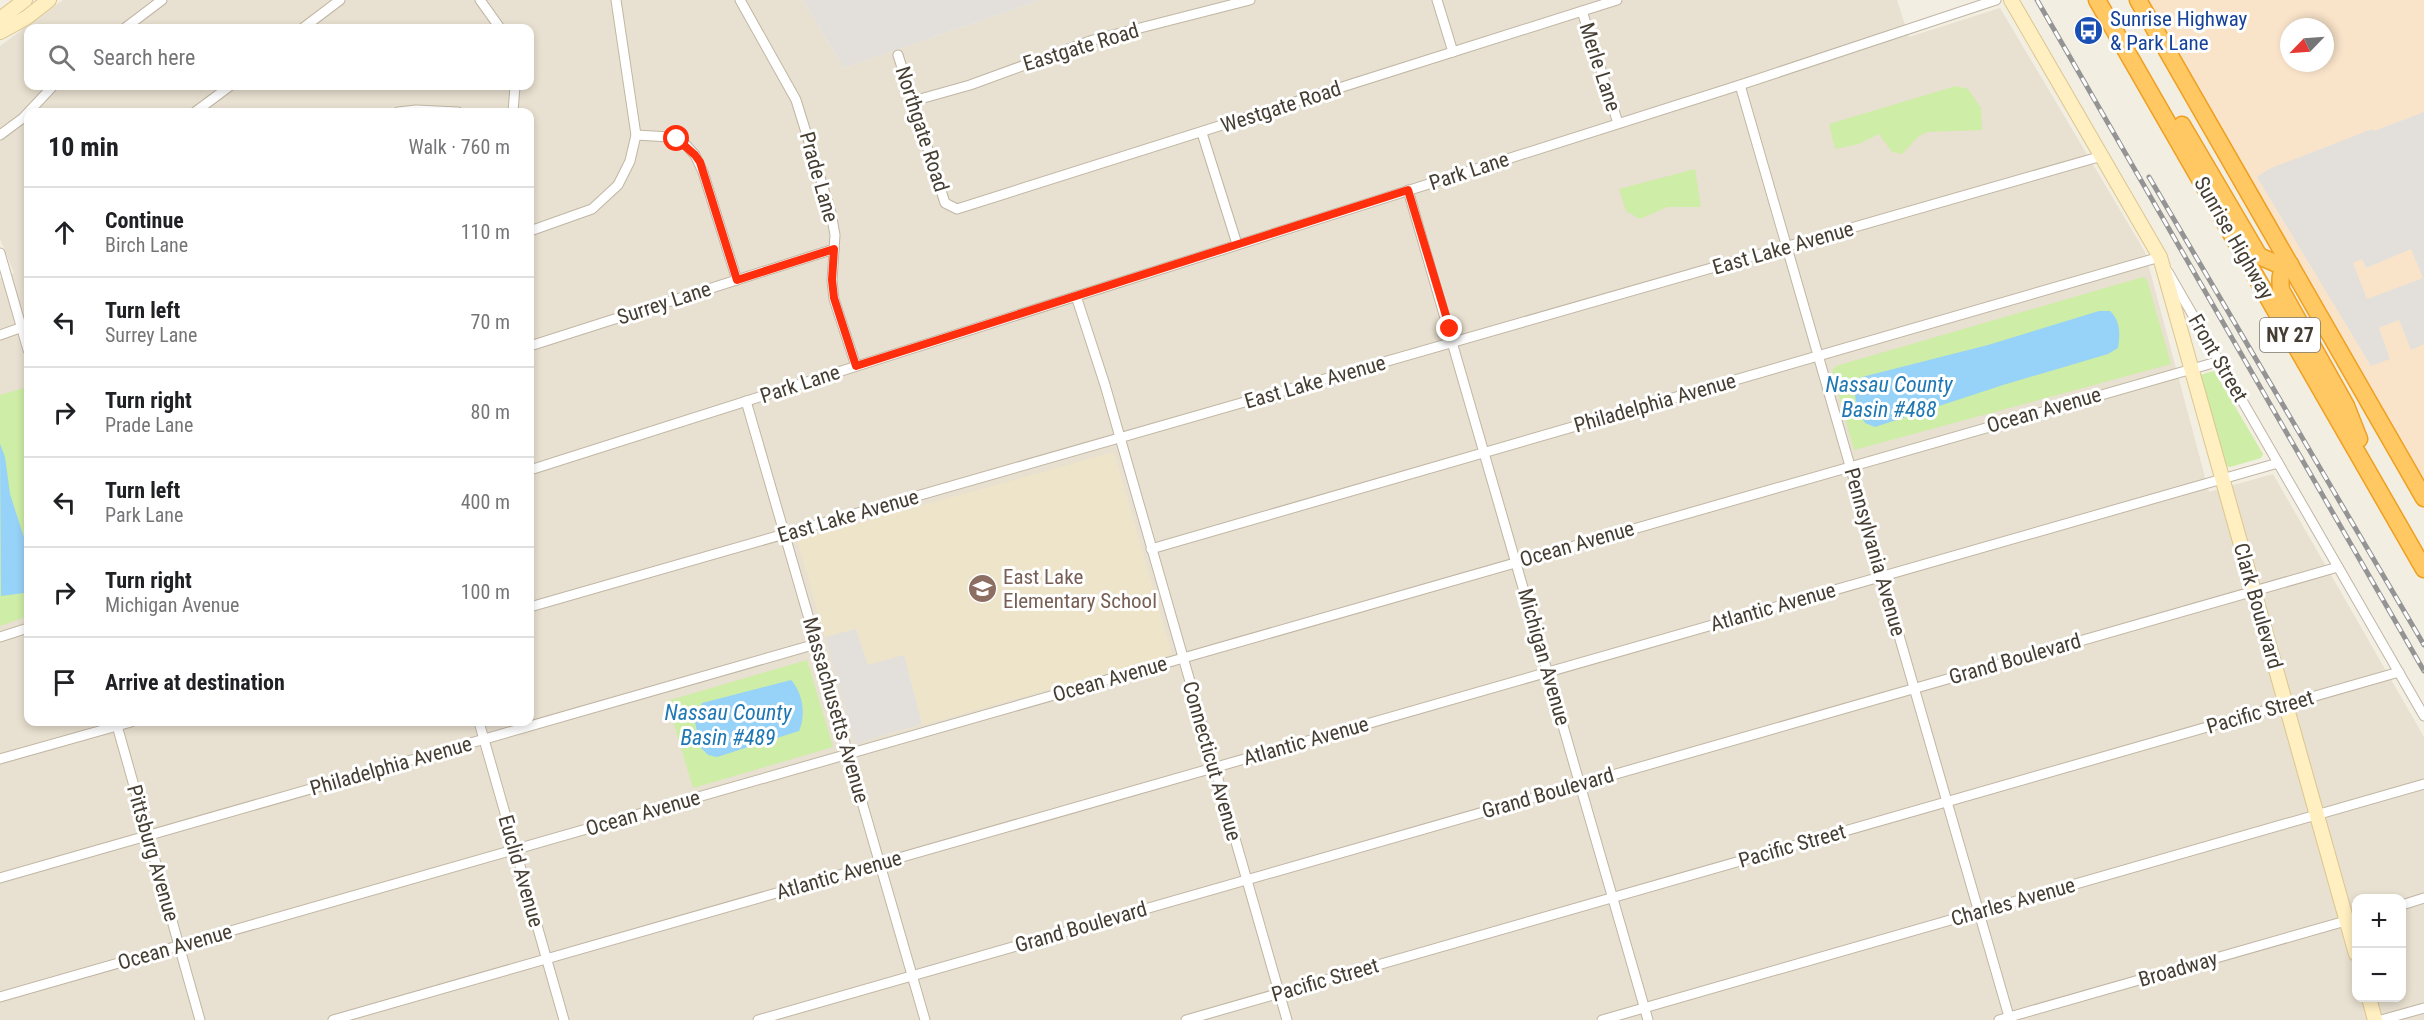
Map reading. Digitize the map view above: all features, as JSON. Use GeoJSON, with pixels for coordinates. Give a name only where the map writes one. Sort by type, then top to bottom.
{"type":"FeatureCollection","features":[{"type":"Feature","properties":{"kind":"highway","name":"Sunrise Highway"},"geometry":{"type":"LineString","coordinates":[[2097,0],[2424,569]]}},
{"type":"Feature","properties":{"kind":"highway","name":"Sunrise Highway"},"geometry":{"type":"LineString","coordinates":[[2138,0],[2287,265],[2424,498]]}},
{"type":"Feature","properties":{"kind":"highway"},"geometry":{"type":"LineString","coordinates":[[2133,63],[2171,106],[2259,256],[2287,265],[2280,275],[2281,290],[2346,406],[2376,485]]}},
{"type":"Feature","properties":{"kind":"street"},"geometry":{"type":"LineString","coordinates":[[0,19],[25,0]]}},
{"type":"Feature","properties":{"kind":"street"},"geometry":{"type":"LineString","coordinates":[[0,32],[26,18],[50,0]]}},
{"type":"Feature","properties":{"kind":"street"},"geometry":{"type":"LineString","coordinates":[[130,24],[162,0]]}},
{"type":"Feature","properties":{"kind":"street"},"geometry":{"type":"LineString","coordinates":[[308,24],[340,0]]}},
{"type":"Feature","properties":{"kind":"street"},"geometry":{"type":"LineString","coordinates":[[480,0],[497,24]]}},
{"type":"Feature","properties":{"kind":"street"},"geometry":{"type":"LineString","coordinates":[[534,227],[576,216],[592,209],[618,185],[624,174],[636,135],[616,0]]}},
{"type":"Feature","properties":{"kind":"street","name":"Prade Lane"},"geometry":{"type":"LineString","coordinates":[[740,0],[796,100],[836,235],[832,280],[834,298],[856,366]]}},
{"type":"Feature","properties":{"kind":"street","name":"Eastgate Road"},"geometry":{"type":"LineString","coordinates":[[913,101],[970,85],[1093,40],[1250,0]]}},
{"type":"Feature","properties":{"kind":"street"},"geometry":{"type":"LineString","coordinates":[[1437,0],[1453,52]]}},
{"type":"Feature","properties":{"kind":"street","name":"Westgate Road"},"geometry":{"type":"LineString","coordinates":[[945,203],[957,209],[968,206],[1617,0]]}},
{"type":"Feature","properties":{"kind":"street","name":"Park Lane"},"geometry":{"type":"LineString","coordinates":[[534,469],[1740,85],[1996,0]]}},
{"type":"Feature","properties":{"kind":"street","name":"Front Street"},"geometry":{"type":"LineString","coordinates":[[2011,0],[2424,716]]}},
{"type":"Feature","properties":{"kind":"street","name":"Merle Lane"},"geometry":{"type":"LineString","coordinates":[[1582,11],[1618,123]]}},
{"type":"Feature","properties":{"kind":"street","name":"Northgate Road"},"geometry":{"type":"LineString","coordinates":[[898,55],[945,203]]}},
{"type":"Feature","properties":{"kind":"street","name":"Pennsylvania Avenue"},"geometry":{"type":"LineString","coordinates":[[1740,85],[2009,1019]]}},
{"type":"Feature","properties":{"kind":"street"},"geometry":{"type":"LineString","coordinates":[[32,108],[49,90]]}},
{"type":"Feature","properties":{"kind":"street"},"geometry":{"type":"LineString","coordinates":[[200,108],[225,90]]}},
{"type":"Feature","properties":{"kind":"street"},"geometry":{"type":"LineString","coordinates":[[513,108],[515,90]]}},
{"type":"Feature","properties":{"kind":"street"},"geometry":{"type":"LineString","coordinates":[[0,135],[24,117]]}},
{"type":"Feature","properties":{"kind":"street"},"geometry":{"type":"LineString","coordinates":[[1202,132],[1237,244]]}},
{"type":"Feature","properties":{"kind":"street"},"geometry":{"type":"LineString","coordinates":[[636,135],[670,137],[685,144],[695,155],[703,172],[737,280]]}},
{"type":"Feature","properties":{"kind":"street","name":"East Lake Avenue"},"geometry":{"type":"LineString","coordinates":[[534,606],[2102,156]]}},
{"type":"Feature","properties":{"kind":"street","name":"Michigan Avenue"},"geometry":{"type":"LineString","coordinates":[[1408,190],[1454,342],[1648,1020]]}},
{"type":"Feature","properties":{"kind":"street","name":"Surrey Lane"},"geometry":{"type":"LineString","coordinates":[[534,345],[834,249]]}},
{"type":"Feature","properties":{"kind":"street"},"geometry":{"type":"LineString","coordinates":[[0,254],[24,323]]}},
{"type":"Feature","properties":{"kind":"street","name":"Philadelphia Avenue"},"geometry":{"type":"LineString","coordinates":[[1150,549],[2160,257]]}},
{"type":"Feature","properties":{"kind":"street","name":"Clark Boulevard"},"geometry":{"type":"LineString","coordinates":[[2160,257],[2317,815],[2352,919]]}},
{"type":"Feature","properties":{"kind":"street","name":"Connecticut Avenue"},"geometry":{"type":"LineString","coordinates":[[1076,296],[1287,1020]]}},
{"type":"Feature","properties":{"kind":"street"},"geometry":{"type":"LineString","coordinates":[[0,334],[24,326]]}},
{"type":"Feature","properties":{"kind":"street","name":"Ocean Avenue"},"geometry":{"type":"LineString","coordinates":[[0,997],[2220,361]]}},
{"type":"Feature","properties":{"kind":"street","name":"Massachusetts Avenue"},"geometry":{"type":"LineString","coordinates":[[746,401],[925,1020]]}},
{"type":"Feature","properties":{"kind":"street","name":"Atlantic Avenue"},"geometry":{"type":"LineString","coordinates":[[333,1020],[2278,462]]}},
{"type":"Feature","properties":{"kind":"street","name":"Grand Boulevard"},"geometry":{"type":"LineString","coordinates":[[758,1020],[2338,567]]}},
{"type":"Feature","properties":{"kind":"street"},"geometry":{"type":"LineString","coordinates":[[0,637],[24,629]]}},
{"type":"Feature","properties":{"kind":"street","name":"Philadelphia Avenue"},"geometry":{"type":"LineString","coordinates":[[534,725],[816,644]]}},
{"type":"Feature","properties":{"kind":"street","name":"Pacific Street"},"geometry":{"type":"LineString","coordinates":[[1186,1020],[2398,672]]}},
{"type":"Feature","properties":{"kind":"street"},"geometry":{"type":"LineString","coordinates":[[0,759],[107,726]]}},
{"type":"Feature","properties":{"kind":"street","name":"Pittsburg Avenue"},"geometry":{"type":"LineString","coordinates":[[118,726],[200,1020]]}},
{"type":"Feature","properties":{"kind":"street","name":"Euclid Avenue"},"geometry":{"type":"LineString","coordinates":[[479,726],[564,1020]]}},
{"type":"Feature","properties":{"kind":"street","name":"Philadelphia Avenue"},"geometry":{"type":"LineString","coordinates":[[0,878],[529,726]]}},
{"type":"Feature","properties":{"kind":"street","name":"Charles Avenue"},"geometry":{"type":"LineString","coordinates":[[1602,1020],[2424,784]]}},
{"type":"Feature","properties":{"kind":"street"},"geometry":{"type":"LineString","coordinates":[[2406,904],[2424,898]]}},
{"type":"Feature","properties":{"kind":"street","name":"Broadway"},"geometry":{"type":"LineString","coordinates":[[1999,1020],[2352,919]]}},
{"type":"Feature","properties":{"kind":"street"},"geometry":{"type":"LineString","coordinates":[[2370,1002],[2375,1020]]}},
{"type":"Feature","properties":{"kind":"street"},"geometry":{"type":"LineString","coordinates":[[2381,1020],[2424,1008]]}},
{"type":"Feature","properties":{"kind":"shaded area"},"geometry":{"type":"Polygon","coordinates":[[[63,0],[803,0],[844,68],[1040,0],[1897,0],[1909,37],[2000,8],[2145,252],[2209,492],[2273,474],[2424,737],[2424,1020],[0,1020],[0,278],[14,273],[0,239],[0,46],[24,28],[24,90],[534,90],[534,24],[30,24],[63,0]]]}},
{"type":"Feature","properties":{"kind":"shaded area"},"geometry":{"type":"Polygon","coordinates":[[[803,0],[1040,0],[844,68],[803,0]]]}},
{"type":"Feature","properties":{"kind":"shaded area"},"geometry":{"type":"Polygon","coordinates":[[[2148,0],[2424,0],[2424,486],[2148,0]]]}},
{"type":"Feature","properties":{"kind":"shaded area"},"geometry":{"type":"Polygon","coordinates":[[[2424,112],[2424,344],[2411,350],[2399,320],[2379,328],[2390,359],[2371,366],[2257,177],[2269,169],[2372,129],[2374,131],[2424,112]],[[2411,249],[2366,268],[2362,259],[2353,263],[2367,299],[2423,278],[2411,249]]]}},
{"type":"Feature","properties":{"kind":"shaded area","name":"East Lake Elementary School"},"geometry":{"type":"Polygon","coordinates":[[[1114,452],[1172,655],[855,744],[797,540],[1114,452]]]}},
{"type":"Feature","properties":{"kind":"shaded area"},"geometry":{"type":"Polygon","coordinates":[[[856,629],[868,665],[904,655],[922,724],[855,744],[825,637],[856,629]]]}},
{"type":"Feature","properties":{"kind":"green space"},"geometry":{"type":"Polygon","coordinates":[[[1956,86],[1968,89],[1981,108],[1982,130],[1927,132],[1919,136],[1902,154],[1892,152],[1879,134],[1859,144],[1835,149],[1829,124],[1956,86]]]}},
{"type":"Feature","properties":{"kind":"green space"},"geometry":{"type":"Polygon","coordinates":[[[1695,169],[1701,207],[1667,207],[1640,219],[1626,211],[1619,189],[1695,169]]]}},
{"type":"Feature","properties":{"kind":"green space"},"geometry":{"type":"Polygon","coordinates":[[[2143,277],[2147,280],[2171,364],[1854,450],[1832,371],[1836,366],[2143,277]]]}},
{"type":"Feature","properties":{"kind":"green space"},"geometry":{"type":"Polygon","coordinates":[[[2214,371],[2263,454],[2261,458],[2230,467],[2224,466],[2199,379],[2200,375],[2214,371]]]}},
{"type":"Feature","properties":{"kind":"green space"},"geometry":{"type":"Polygon","coordinates":[[[24,388],[24,617],[0,626],[0,395],[24,388]]]}},
{"type":"Feature","properties":{"kind":"green space","name":"Nassau County Basin #489"},"geometry":{"type":"Polygon","coordinates":[[[807,660],[833,747],[693,788],[667,701],[807,660]]]}},
{"type":"Feature","properties":{"kind":"water","name":"Nassau County Basin #488"},"geometry":{"type":"Polygon","coordinates":[[[2099,311],[2110,311],[2118,324],[2118,348],[2108,354],[2003,385],[1875,427],[1865,423],[1860,413],[1855,397],[1855,386],[1856,381],[1862,377],[1988,345],[2099,311]]]}},
{"type":"Feature","properties":{"kind":"water"},"geometry":{"type":"Polygon","coordinates":[[[0,444],[5,457],[10,494],[24,538],[24,593],[1,596],[0,444]]]}},
{"type":"Feature","properties":{"kind":"water","name":"Nassau County Basin #489"},"geometry":{"type":"Polygon","coordinates":[[[791,680],[802,704],[799,731],[717,757],[708,755],[700,747],[694,717],[702,703],[791,680]]]}},
{"type":"Feature","properties":{"kind":"railway"},"geometry":{"type":"LineString","coordinates":[[2037,0],[2424,671]]}},
{"type":"Feature","properties":{"kind":"railway"},"geometry":{"type":"LineString","coordinates":[[2149,177],[2424,645]]}},
{"type":"Feature","properties":{"kind":"place","name":"Sunrise Highway & Park Lane"},"geometry":{"type":"Point","coordinates":[2089,31]}},
{"type":"Feature","properties":{"kind":"place","name":"East Lake Elementary School"},"geometry":{"type":"Point","coordinates":[982,589]}},
{"type":"Feature","properties":{"kind":"route"},"geometry":{"type":"LineString","coordinates":[[677,139],[685,144],[700,162],[737,280],[834,249],[832,280],[834,298],[856,366],[1408,190],[1450,329]]}}]}
